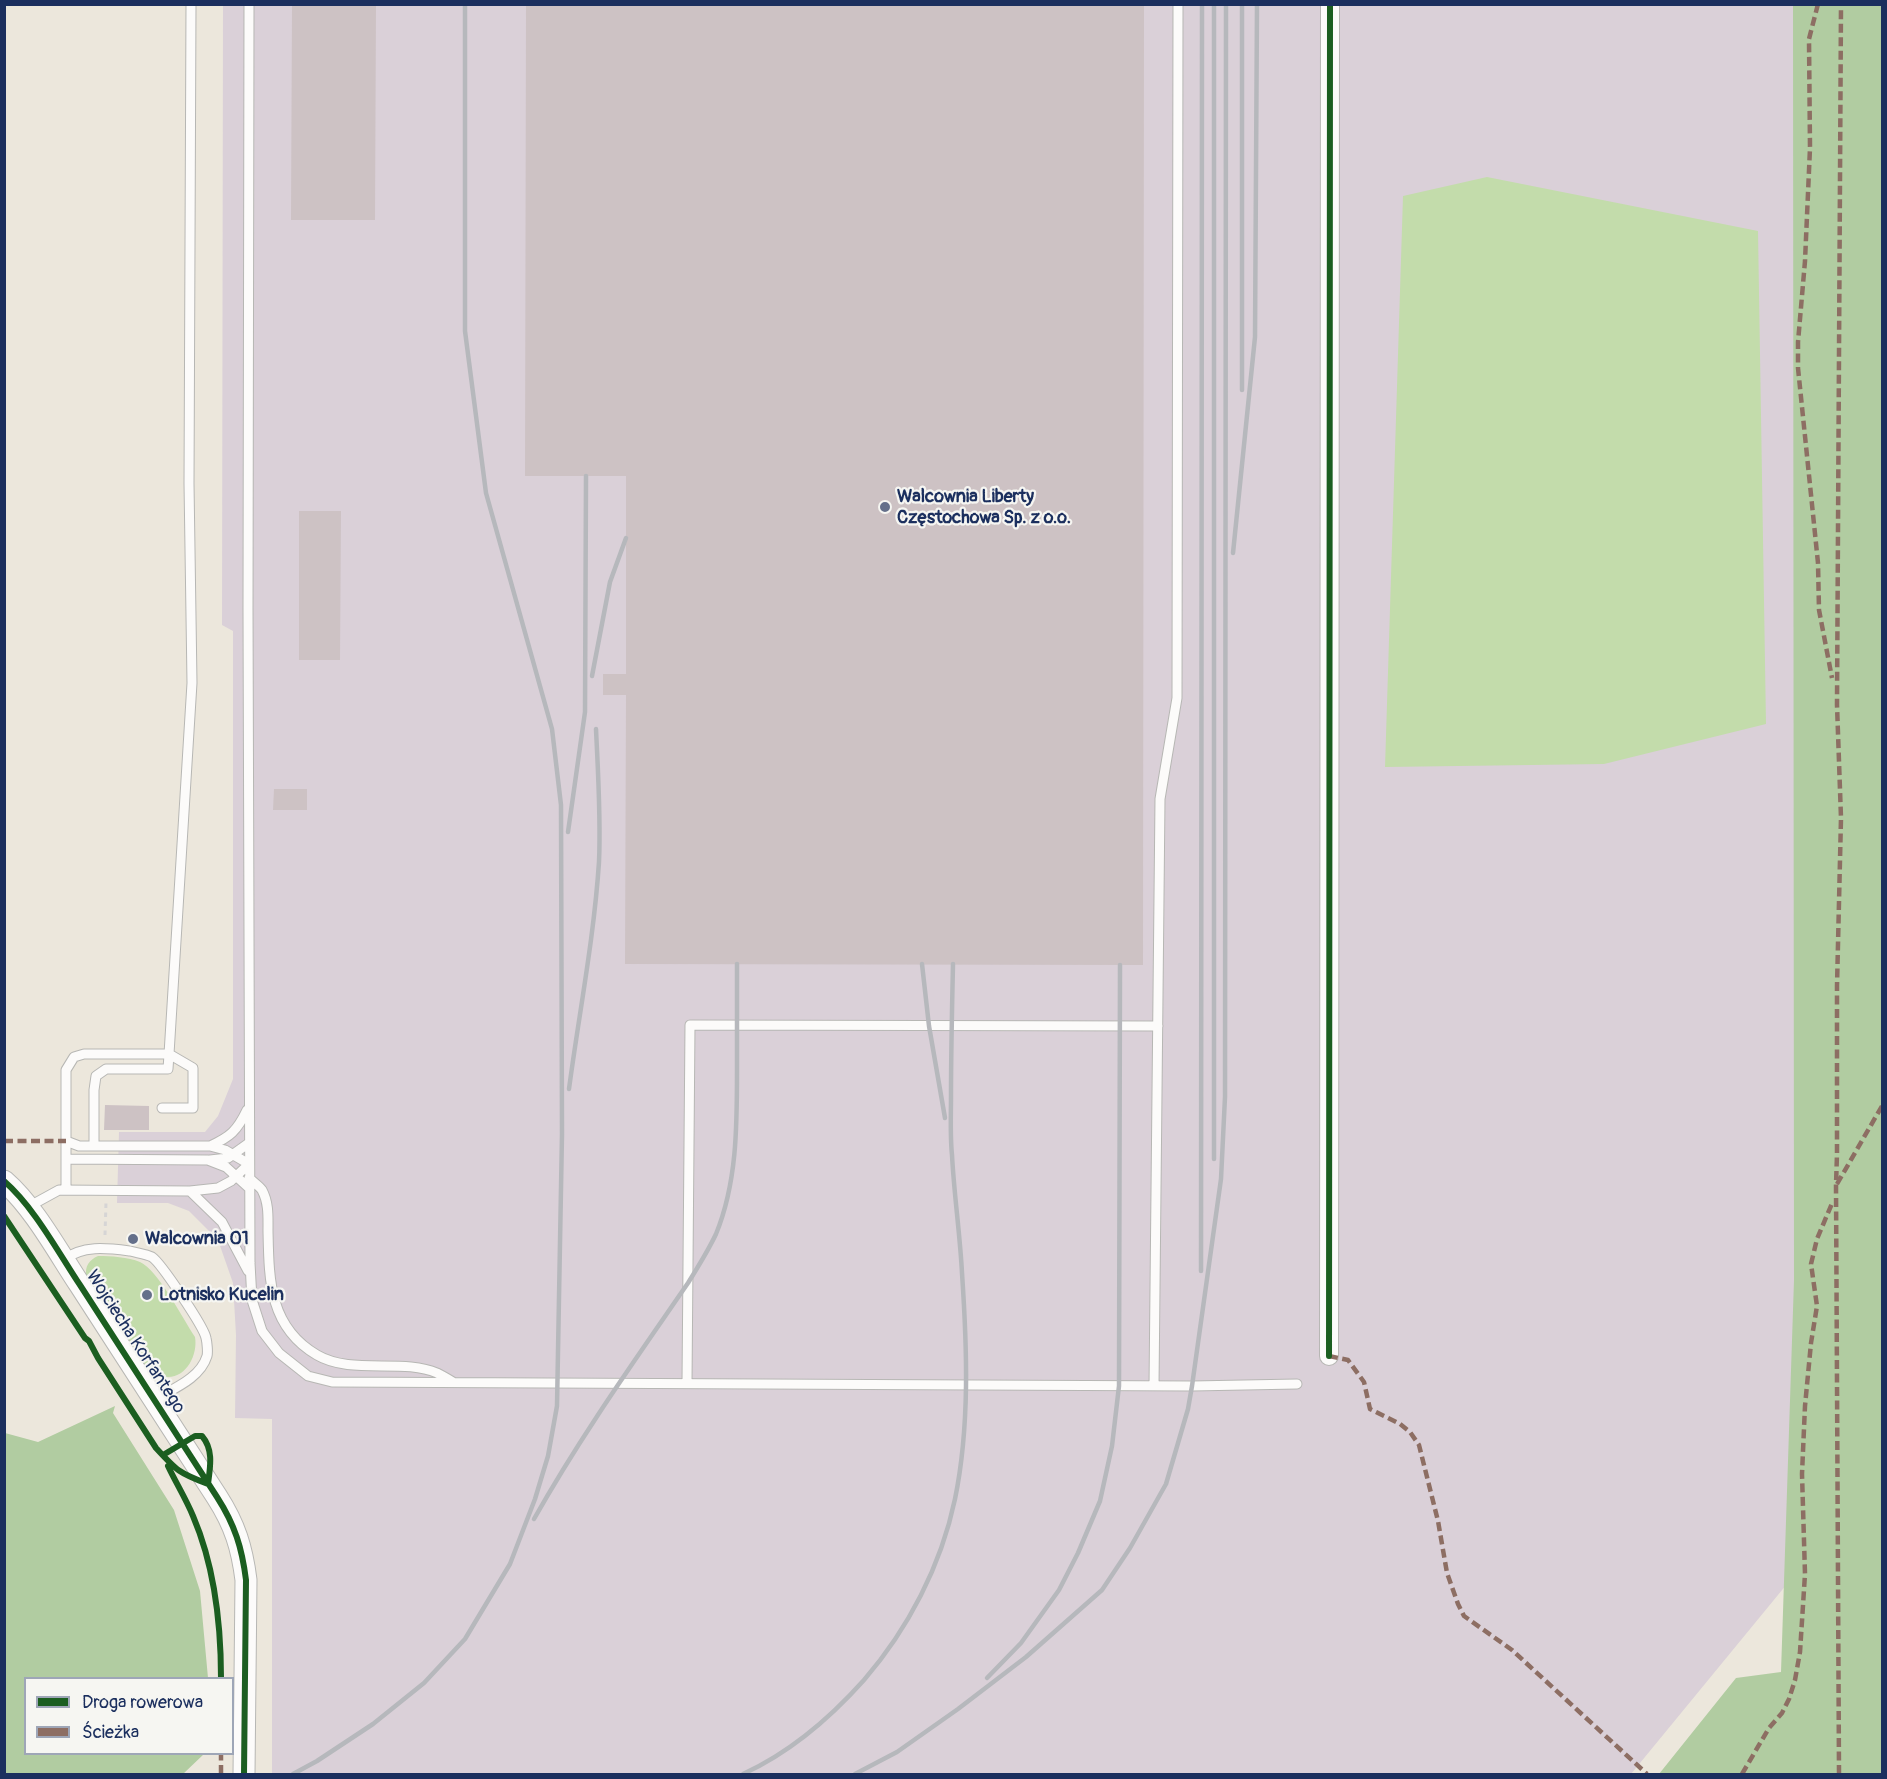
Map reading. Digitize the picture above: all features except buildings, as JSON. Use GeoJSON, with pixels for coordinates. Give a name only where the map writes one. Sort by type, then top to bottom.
{"type":"FeatureCollection","features":[{"type":"Feature","properties":{"kind":"street"},"geometry":{"type":"LineString","coordinates":[[1329,1356],[1330,4]]}},
{"type":"Feature","properties":{"kind":"street","name":"Wojciecha Korfantego"},"geometry":{"type":"LineString","coordinates":[[4,1181],[16,1191],[28,1207],[63,1260],[226,1511],[237,1534],[243,1553],[246,1580],[244,1774]]}},
{"type":"Feature","properties":{"kind":"lane"},"geometry":{"type":"LineString","coordinates":[[94,1146],[96,1076],[106,1069],[168,1069],[192,683],[189,483],[191,4]]}},
{"type":"Feature","properties":{"kind":"lane"},"geometry":{"type":"LineString","coordinates":[[249,4],[249,1183],[252,1300],[262,1331],[279,1353],[308,1376],[332,1382],[1154,1386],[1297,1384]]}},
{"type":"Feature","properties":{"kind":"lane"},"geometry":{"type":"LineString","coordinates":[[1154,1386],[1160,799],[1177,698],[1178,4]]}},
{"type":"Feature","properties":{"kind":"lane"},"geometry":{"type":"LineString","coordinates":[[687,1383],[690,1025],[1158,1026]]}},
{"type":"Feature","properties":{"kind":"lane"},"geometry":{"type":"LineString","coordinates":[[66,1190],[66,1070],[74,1058],[84,1054],[169,1054],[193,1068],[193,1108],[162,1108]]}},
{"type":"Feature","properties":{"kind":"lane"},"geometry":{"type":"LineString","coordinates":[[210,1146],[227,1139],[241,1122],[249,1106]]}},
{"type":"Feature","properties":{"kind":"lane"},"geometry":{"type":"LineString","coordinates":[[66,1141],[79,1146],[210,1146],[234,1154],[249,1164]]}},
{"type":"Feature","properties":{"kind":"lane"},"geometry":{"type":"LineString","coordinates":[[66,1159],[208,1160],[228,1158],[249,1143]]}},
{"type":"Feature","properties":{"kind":"lane"},"geometry":{"type":"LineString","coordinates":[[208,1160],[226,1167],[262,1190],[267,1207],[269,1268],[273,1299],[283,1323],[295,1339],[317,1355],[337,1364],[420,1369],[437,1373],[456,1384]]}},
{"type":"Feature","properties":{"kind":"lane"},"geometry":{"type":"LineString","coordinates":[[28,1207],[59,1190],[190,1191],[218,1188],[231,1181],[249,1164]]}},
{"type":"Feature","properties":{"kind":"lane"},"geometry":{"type":"LineString","coordinates":[[190,1191],[222,1222],[251,1277]]}},
{"type":"Feature","properties":{"kind":"lane"},"geometry":{"type":"LineString","coordinates":[[63,1260],[72,1253],[93,1248],[138,1253],[153,1258],[183,1297],[206,1337],[207,1356],[194,1376],[154,1400]]}},
{"type":"Feature","properties":{"kind":"path"},"geometry":{"type":"LineString","coordinates":[[106,1190],[105,1235],[110,1238]]}},
{"type":"Feature","properties":{"kind":"shaded area"},"geometry":{"type":"Polygon","coordinates":[[[223,5],[1819,5],[1819,1545],[1631,1774],[272,1774],[272,1419],[235,1418],[236,1335],[233,1283],[218,1240],[189,1211],[168,1203],[117,1203],[119,1132],[205,1132],[218,1116],[233,1079],[233,631],[222,625],[223,5]]]}},
{"type":"Feature","properties":{"kind":"green space"},"geometry":{"type":"Polygon","coordinates":[[[1793,5],[1882,5],[1882,1774],[1659,1774],[1736,1678],[1781,1672],[1794,1280],[1793,5]]]}},
{"type":"Feature","properties":{"kind":"green space"},"geometry":{"type":"Polygon","coordinates":[[[1487,177],[1758,231],[1766,724],[1604,764],[1385,767],[1403,196],[1487,177]]]}},
{"type":"Feature","properties":{"kind":"green space"},"geometry":{"type":"Polygon","coordinates":[[[98,1256],[125,1258],[140,1262],[162,1284],[195,1337],[193,1357],[181,1373],[162,1377],[145,1368],[86,1276],[88,1264],[98,1256]]]}},
{"type":"Feature","properties":{"kind":"green space"},"geometry":{"type":"Polygon","coordinates":[[[115,1406],[113,1413],[174,1510],[200,1591],[208,1677],[24,1677],[24,1755],[203,1755],[183,1774],[5,1774],[5,1433],[38,1442],[115,1406]]]}},
{"type":"Feature","properties":{"kind":"railway"},"geometry":{"type":"LineString","coordinates":[[293,1774],[373,1724],[424,1683],[465,1639],[510,1564],[535,1499],[548,1456],[557,1406],[562,1134],[561,805],[552,729],[486,493],[465,331],[465,4]]}},
{"type":"Feature","properties":{"kind":"railway"},"geometry":{"type":"LineString","coordinates":[[1201,1271],[1202,4]]}},
{"type":"Feature","properties":{"kind":"railway"},"geometry":{"type":"LineString","coordinates":[[1214,4],[1214,1159]]}},
{"type":"Feature","properties":{"kind":"railway"},"geometry":{"type":"LineString","coordinates":[[855,1774],[897,1752],[958,1709],[1026,1657],[1102,1590],[1130,1548],[1166,1484],[1188,1409],[1221,1179],[1225,1097],[1226,4]]}},
{"type":"Feature","properties":{"kind":"railway"},"geometry":{"type":"LineString","coordinates":[[1242,4],[1242,390]]}},
{"type":"Feature","properties":{"kind":"railway"},"geometry":{"type":"LineString","coordinates":[[1233,553],[1255,337],[1257,4]]}},
{"type":"Feature","properties":{"kind":"railway"},"geometry":{"type":"LineString","coordinates":[[568,832],[585,712],[586,476]]}},
{"type":"Feature","properties":{"kind":"railway"},"geometry":{"type":"LineString","coordinates":[[592,676],[610,582],[626,538]]}},
{"type":"Feature","properties":{"kind":"railway"},"geometry":{"type":"LineString","coordinates":[[569,1089],[597,890],[599,812],[596,729]]}},
{"type":"Feature","properties":{"kind":"railway"},"geometry":{"type":"LineString","coordinates":[[534,1519],[589,1429],[688,1283],[716,1234],[723,1215],[732,1175],[737,1112],[737,964]]}},
{"type":"Feature","properties":{"kind":"railway"},"geometry":{"type":"LineString","coordinates":[[922,964],[929,1026],[945,1118]]}},
{"type":"Feature","properties":{"kind":"railway"},"geometry":{"type":"LineString","coordinates":[[743,1774],[793,1745],[838,1707],[864,1680],[895,1640],[921,1596],[949,1524],[960,1471],[966,1386],[964,1301],[951,1141],[953,964]]}},
{"type":"Feature","properties":{"kind":"railway"},"geometry":{"type":"LineString","coordinates":[[987,1678],[1021,1643],[1059,1590],[1100,1501],[1112,1446],[1119,1386],[1120,965]]}},
{"type":"Feature","properties":{"kind":"marked path"},"geometry":{"type":"LineString","coordinates":[[1818,4],[1809,39],[1810,148],[1798,368],[1818,563],[1819,610],[1832,678]]}},
{"type":"Feature","properties":{"kind":"marked path"},"geometry":{"type":"LineString","coordinates":[[1839,1774],[1836,1185],[1841,818],[1837,705],[1841,4]]}},
{"type":"Feature","properties":{"kind":"marked path"},"geometry":{"type":"LineString","coordinates":[[1837,1184],[1882,1106]]}},
{"type":"Feature","properties":{"kind":"marked path"},"geometry":{"type":"LineString","coordinates":[[4,1141],[66,1141]]}},
{"type":"Feature","properties":{"kind":"marked path"},"geometry":{"type":"LineString","coordinates":[[1742,1774],[1789,1699],[1800,1652],[1805,1574],[1802,1474],[1805,1406],[1817,1306],[1811,1264],[1817,1239],[1833,1201]]}},
{"type":"Feature","properties":{"kind":"marked path"},"geometry":{"type":"LineString","coordinates":[[1329,1356],[1348,1360],[1364,1382],[1370,1409],[1400,1424],[1410,1432],[1419,1445],[1438,1521],[1447,1573],[1464,1616],[1512,1650],[1647,1774]]}},
{"type":"Feature","properties":{"kind":"marked path"},"geometry":{"type":"LineString","coordinates":[[221,1755],[221,1774]]}},
{"type":"Feature","properties":{"kind":"cycle path"},"geometry":{"type":"LineString","coordinates":[[1329,1356],[1330,4]]}},
{"type":"Feature","properties":{"kind":"cycle path"},"geometry":{"type":"LineString","coordinates":[[4,1181],[45,1230],[217,1497],[233,1527],[240,1547],[246,1580],[244,1774]]}},
{"type":"Feature","properties":{"kind":"cycle path"},"geometry":{"type":"LineString","coordinates":[[4,1216],[89,1341],[156,1448],[169,1462],[179,1470],[208,1484],[210,1453],[202,1436],[195,1436],[163,1455]]}},
{"type":"Feature","properties":{"kind":"cycle path"},"geometry":{"type":"LineString","coordinates":[[168,1466],[193,1516],[206,1555],[218,1616],[221,1677]]}},
{"type":"Feature","properties":{"kind":"place","name":"Walcownia Liberty Częstochowa Sp. z o.o."},"geometry":{"type":"Point","coordinates":[885,507]}},
{"type":"Feature","properties":{"kind":"place","name":"Walcownia 01"},"geometry":{"type":"Point","coordinates":[133,1239]}},
{"type":"Feature","properties":{"kind":"place","name":"Lotnisko Kucelin"},"geometry":{"type":"Point","coordinates":[147,1295]}}]}
